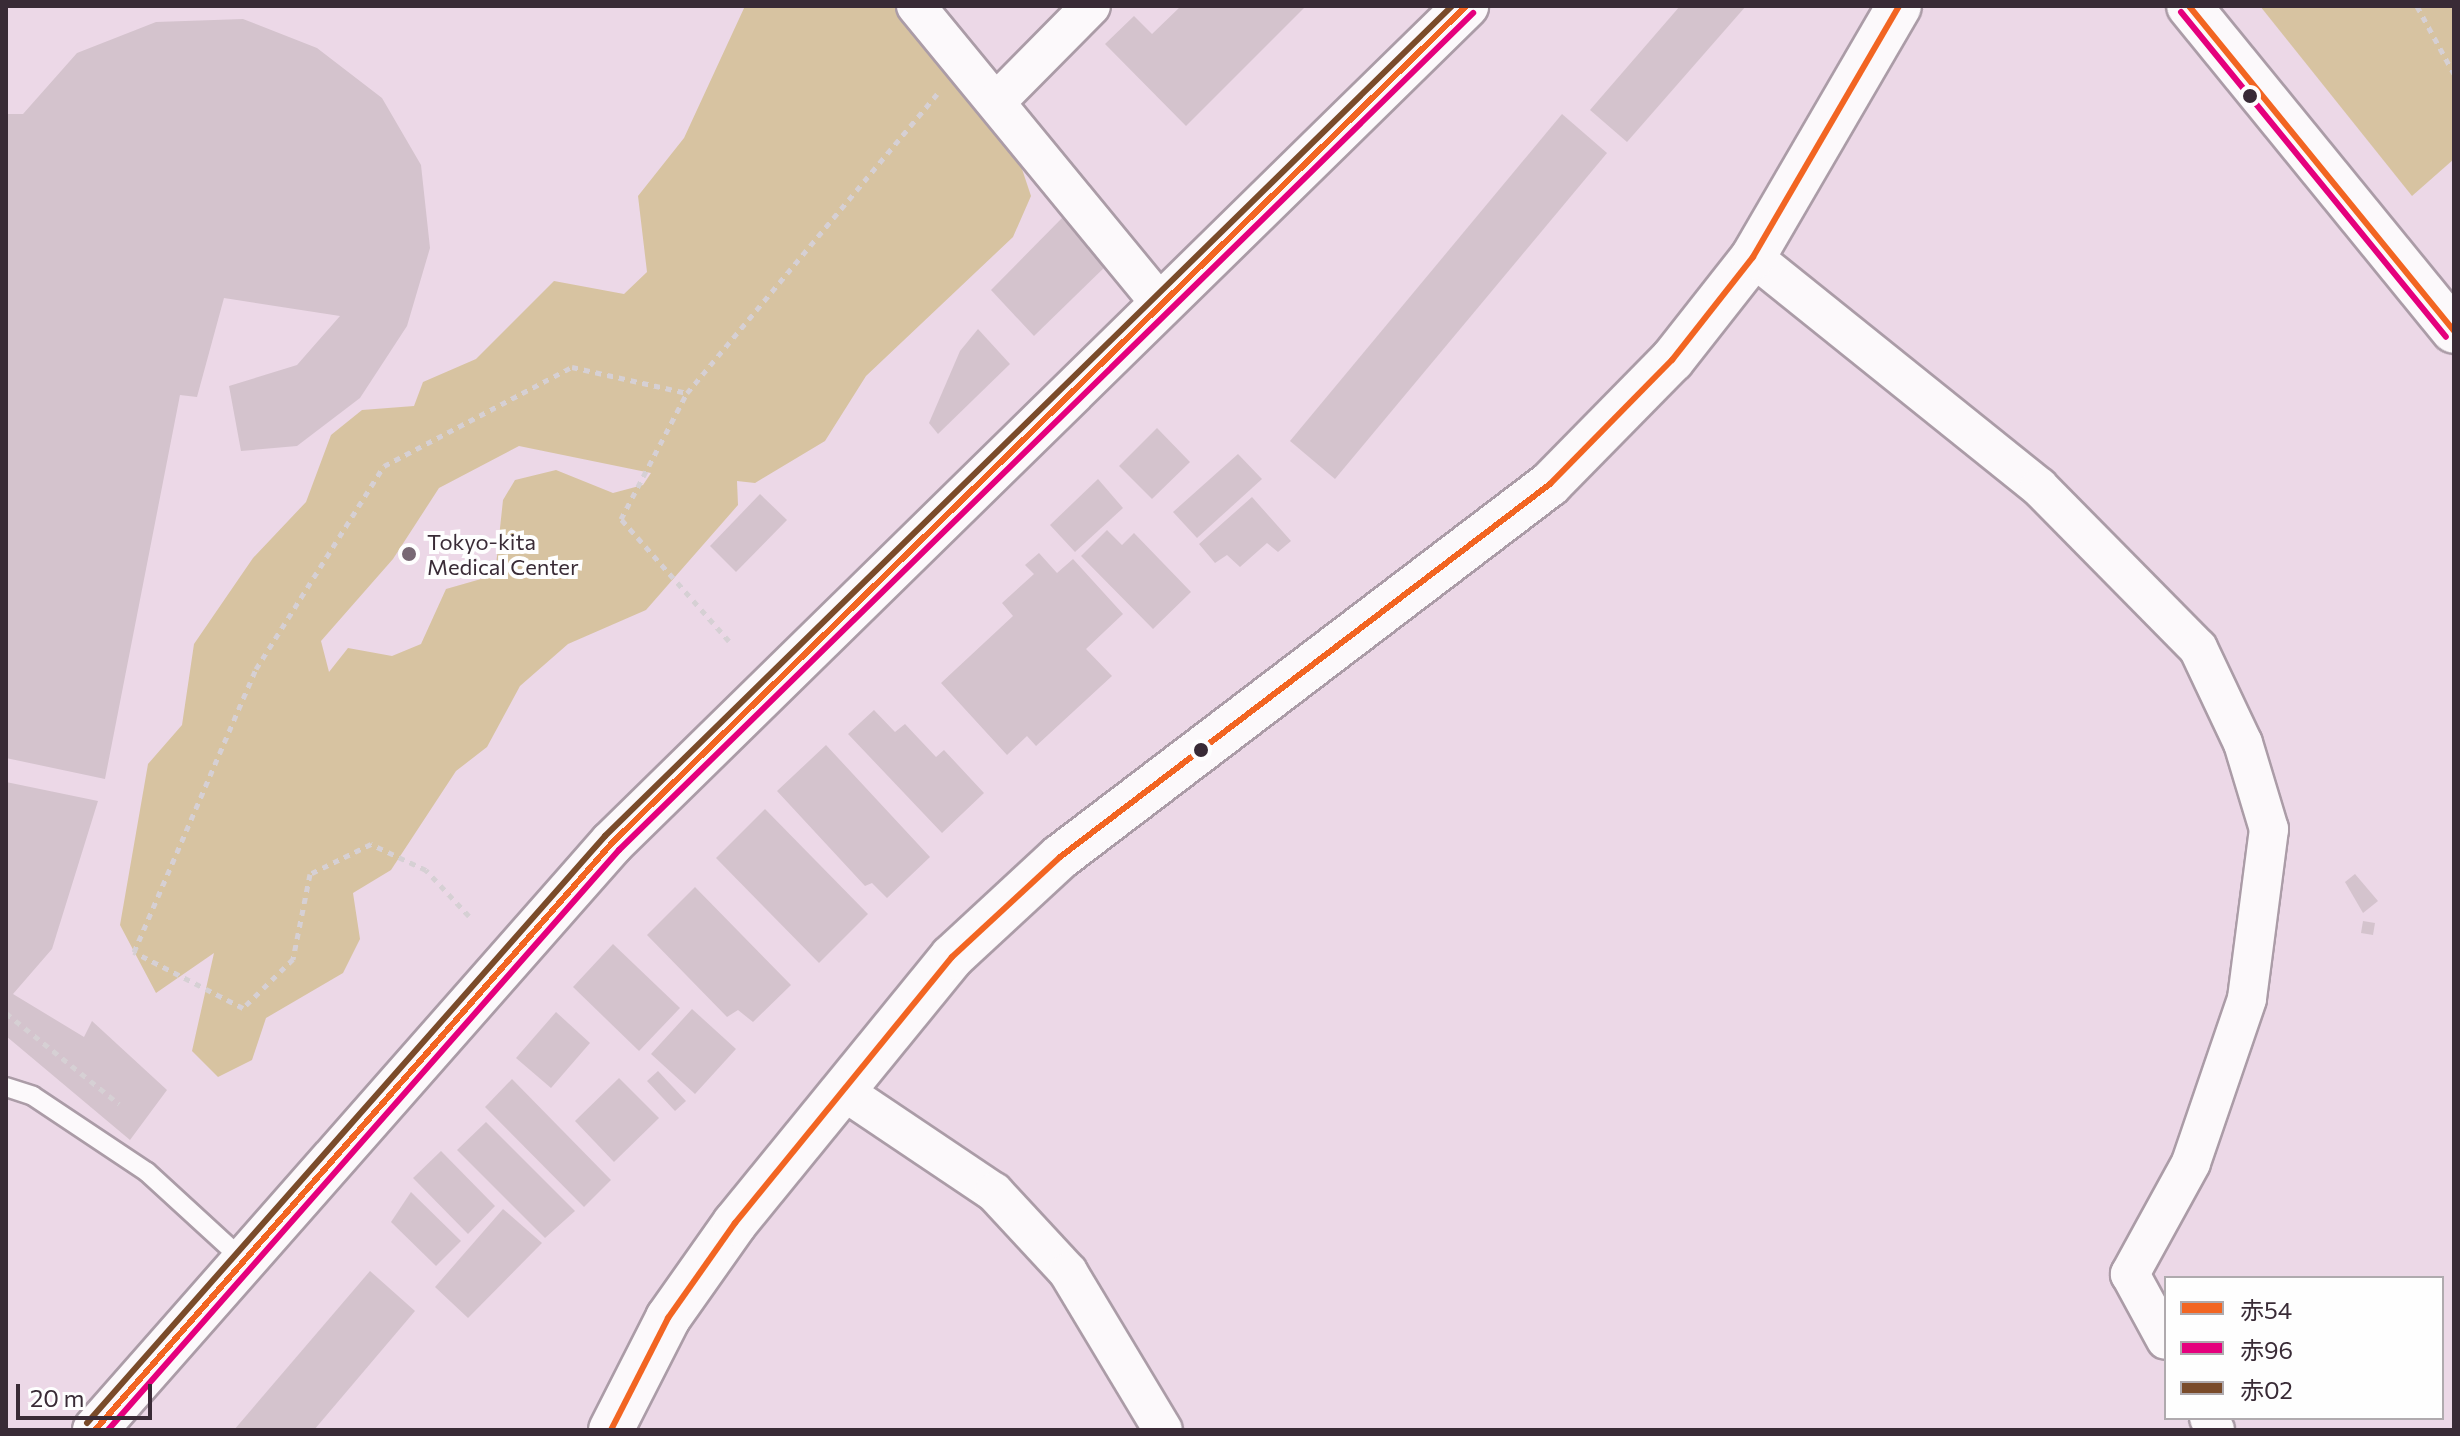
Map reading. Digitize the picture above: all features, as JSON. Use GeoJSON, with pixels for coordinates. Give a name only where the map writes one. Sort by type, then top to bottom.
{"type":"FeatureCollection","features":[{"type":"Feature","properties":{"kind":"street"},"geometry":{"type":"LineString","coordinates":[[916,6],[998,100],[1162,305]]}},
{"type":"Feature","properties":{"kind":"street"},"geometry":{"type":"LineString","coordinates":[[998,100],[1091,6]]}},
{"type":"Feature","properties":{"kind":"street"},"geometry":{"type":"LineString","coordinates":[[95,1430],[612,843],[1466,6]]}},
{"type":"Feature","properties":{"kind":"street"},"geometry":{"type":"LineString","coordinates":[[611,1430],[668,1318],[842,1090],[952,957],[1060,857],[1550,484],[1672,360],[1753,257],[1899,6]]}},
{"type":"Feature","properties":{"kind":"street"},"geometry":{"type":"LineString","coordinates":[[2189,6],[2454,331]]}},
{"type":"Feature","properties":{"kind":"street"},"geometry":{"type":"LineString","coordinates":[[1753,257],[2039,487],[2198,648],[2243,743],[2269,829],[2247,999],[2191,1163],[2130,1274],[2164,1336]]}},
{"type":"Feature","properties":{"kind":"street"},"geometry":{"type":"LineString","coordinates":[[842,1090],[994,1192],[1068,1272],[1163,1430]]}},
{"type":"Feature","properties":{"kind":"lane"},"geometry":{"type":"LineString","coordinates":[[6,1087],[33,1096],[147,1172],[243,1260]]}},
{"type":"Feature","properties":{"kind":"path"},"geometry":{"type":"LineString","coordinates":[[2417,6],[2454,74]]}},
{"type":"Feature","properties":{"kind":"path"},"geometry":{"type":"LineString","coordinates":[[729,641],[621,519],[687,393],[963,62]]}},
{"type":"Feature","properties":{"kind":"path"},"geometry":{"type":"LineString","coordinates":[[469,916],[426,870],[371,844],[310,874],[293,959],[243,1008],[134,952],[256,669],[384,466],[572,367],[687,393]]}},
{"type":"Feature","properties":{"kind":"path"},"geometry":{"type":"LineString","coordinates":[[6,1013],[119,1104]]}},
{"type":"Feature","properties":{"kind":"shaded area"},"geometry":{"type":"Polygon","coordinates":[[[745,6],[897,6],[1015,148],[1031,196],[1013,237],[866,376],[825,441],[755,483],[737,481],[738,505],[646,610],[568,644],[520,686],[487,747],[456,771],[391,870],[353,893],[360,939],[343,973],[266,1018],[252,1060],[218,1077],[192,1051],[214,953],[156,993],[120,925],[148,764],[182,725],[194,644],[253,558],[306,502],[331,435],[362,410],[414,406],[423,382],[476,359],[554,281],[624,294],[647,272],[638,196],[684,138],[745,6]],[[519,446],[439,488],[393,559],[321,641],[329,672],[348,648],[392,656],[421,644],[446,589],[495,575],[503,500],[515,480],[556,470],[613,493],[643,485],[651,473],[519,446]]]}},
{"type":"Feature","properties":{"kind":"shaded area"},"geometry":{"type":"Polygon","coordinates":[[[2260,6],[2454,6],[2454,159],[2412,196],[2260,6]]]}},
{"type":"Feature","properties":{"kind":"building"},"geometry":{"type":"Polygon","coordinates":[[[1181,6],[1306,6],[1186,126],[1105,44],[1134,16],[1152,34],[1181,6]]]}},
{"type":"Feature","properties":{"kind":"building"},"geometry":{"type":"Polygon","coordinates":[[[1680,6],[1746,6],[1627,142],[1590,110],[1680,6]]]}},
{"type":"Feature","properties":{"kind":"building"},"geometry":{"type":"Polygon","coordinates":[[[243,19],[317,48],[382,98],[421,165],[430,248],[407,326],[360,398],[297,446],[241,451],[229,386],[297,365],[340,316],[224,298],[197,397],[180,395],[105,779],[6,758],[6,114],[23,114],[77,53],[156,22],[243,19]]]}},
{"type":"Feature","properties":{"kind":"building"},"geometry":{"type":"Polygon","coordinates":[[[1562,114],[1607,153],[1335,479],[1290,441],[1562,114]]]}},
{"type":"Feature","properties":{"kind":"building"},"geometry":{"type":"Polygon","coordinates":[[[1065,215],[1110,262],[1034,336],[991,290],[1065,215]]]}},
{"type":"Feature","properties":{"kind":"building"},"geometry":{"type":"Polygon","coordinates":[[[978,329],[1010,364],[938,434],[929,423],[960,351],[978,329]]]}},
{"type":"Feature","properties":{"kind":"building"},"geometry":{"type":"Polygon","coordinates":[[[1157,428],[1190,462],[1152,499],[1119,466],[1157,428]]]}},
{"type":"Feature","properties":{"kind":"building"},"geometry":{"type":"Polygon","coordinates":[[[1238,454],[1262,479],[1197,538],[1173,512],[1238,454]]]}},
{"type":"Feature","properties":{"kind":"building"},"geometry":{"type":"Polygon","coordinates":[[[1098,479],[1123,508],[1075,552],[1050,525],[1098,479]]]}},
{"type":"Feature","properties":{"kind":"building"},"geometry":{"type":"Polygon","coordinates":[[[760,494],[787,520],[736,572],[710,546],[760,494]]]}},
{"type":"Feature","properties":{"kind":"building"},"geometry":{"type":"Polygon","coordinates":[[[1252,497],[1291,541],[1278,552],[1267,543],[1240,567],[1227,555],[1215,563],[1199,544],[1252,497]]]}},
{"type":"Feature","properties":{"kind":"building"},"geometry":{"type":"Polygon","coordinates":[[[1107,530],[1122,545],[1134,533],[1191,592],[1153,629],[1081,556],[1107,530]]]}},
{"type":"Feature","properties":{"kind":"building"},"geometry":{"type":"Polygon","coordinates":[[[1039,553],[1057,573],[1073,559],[1123,614],[1086,649],[1112,676],[1036,746],[1027,736],[1007,755],[941,683],[1013,616],[1002,603],[1034,574],[1025,565],[1039,553]]]}},
{"type":"Feature","properties":{"kind":"building"},"geometry":{"type":"Polygon","coordinates":[[[874,710],[895,732],[905,724],[936,757],[944,750],[984,793],[942,833],[848,734],[874,710]]]}},
{"type":"Feature","properties":{"kind":"building"},"geometry":{"type":"Polygon","coordinates":[[[826,745],[930,857],[887,898],[872,883],[865,886],[777,791],[826,745]]]}},
{"type":"Feature","properties":{"kind":"building"},"geometry":{"type":"Polygon","coordinates":[[[6,782],[98,801],[52,949],[13,994],[84,1037],[92,1021],[167,1090],[130,1140],[6,1036],[6,782]]]}},
{"type":"Feature","properties":{"kind":"building"},"geometry":{"type":"Polygon","coordinates":[[[765,809],[868,914],[819,963],[716,858],[765,809]]]}},
{"type":"Feature","properties":{"kind":"building"},"geometry":{"type":"Polygon","coordinates":[[[2355,874],[2378,901],[2363,913],[2345,882],[2355,874]]]}},
{"type":"Feature","properties":{"kind":"building"},"geometry":{"type":"Polygon","coordinates":[[[695,887],[791,985],[753,1022],[738,1010],[727,1017],[647,935],[695,887]]]}},
{"type":"Feature","properties":{"kind":"building"},"geometry":{"type":"Polygon","coordinates":[[[2363,921],[2375,923],[2373,935],[2361,933],[2363,921]]]}},
{"type":"Feature","properties":{"kind":"building"},"geometry":{"type":"Polygon","coordinates":[[[613,944],[680,1008],[639,1051],[573,987],[613,944]]]}},
{"type":"Feature","properties":{"kind":"building"},"geometry":{"type":"Polygon","coordinates":[[[692,1009],[736,1049],[695,1094],[651,1054],[692,1009]]]}},
{"type":"Feature","properties":{"kind":"building"},"geometry":{"type":"Polygon","coordinates":[[[556,1012],[590,1043],[551,1088],[516,1058],[556,1012]]]}},
{"type":"Feature","properties":{"kind":"building"},"geometry":{"type":"Polygon","coordinates":[[[658,1071],[686,1101],[675,1111],[647,1081],[658,1071]]]}},
{"type":"Feature","properties":{"kind":"building"},"geometry":{"type":"Polygon","coordinates":[[[619,1078],[659,1118],[614,1162],[575,1121],[619,1078]]]}},
{"type":"Feature","properties":{"kind":"building"},"geometry":{"type":"Polygon","coordinates":[[[512,1079],[611,1180],[584,1207],[485,1107],[512,1079]]]}},
{"type":"Feature","properties":{"kind":"building"},"geometry":{"type":"Polygon","coordinates":[[[486,1122],[575,1211],[545,1238],[457,1150],[486,1122]]]}},
{"type":"Feature","properties":{"kind":"building"},"geometry":{"type":"Polygon","coordinates":[[[441,1151],[495,1206],[468,1234],[413,1178],[441,1151]]]}},
{"type":"Feature","properties":{"kind":"building"},"geometry":{"type":"Polygon","coordinates":[[[411,1192],[461,1241],[436,1266],[391,1222],[411,1192]]]}},
{"type":"Feature","properties":{"kind":"building"},"geometry":{"type":"Polygon","coordinates":[[[503,1209],[542,1243],[468,1318],[435,1287],[503,1209]]]}},
{"type":"Feature","properties":{"kind":"building"},"geometry":{"type":"Polygon","coordinates":[[[370,1271],[415,1311],[314,1430],[234,1430],[370,1271]]]}},
{"type":"Feature","properties":{"kind":"transit line","name":"赤02"},"geometry":{"type":"LineString","coordinates":[[87,1423],[605,836],[1452,6]]}},
{"type":"Feature","properties":{"kind":"transit line","name":"赤54"},"geometry":{"type":"LineString","coordinates":[[95,1430],[612,843],[1466,6]]}},
{"type":"Feature","properties":{"kind":"transit line","name":"赤54"},"geometry":{"type":"LineString","coordinates":[[611,1430],[668,1318],[735,1223],[952,957],[1060,857],[1550,484],[1672,360],[1753,257],[1899,6]]}},
{"type":"Feature","properties":{"kind":"transit line","name":"赤54"},"geometry":{"type":"LineString","coordinates":[[2189,6],[2454,331]]}},
{"type":"Feature","properties":{"kind":"transit line","name":"赤96"},"geometry":{"type":"LineString","coordinates":[[2181,12],[2446,337]]}},
{"type":"Feature","properties":{"kind":"transit line","name":"赤96"},"geometry":{"type":"LineString","coordinates":[[108,1430],[619,850],[1473,13]]}},
{"type":"Feature","properties":{"kind":"place","name":"Tokyo-kita Medical Center"},"geometry":{"type":"Point","coordinates":[409,554]}}]}
